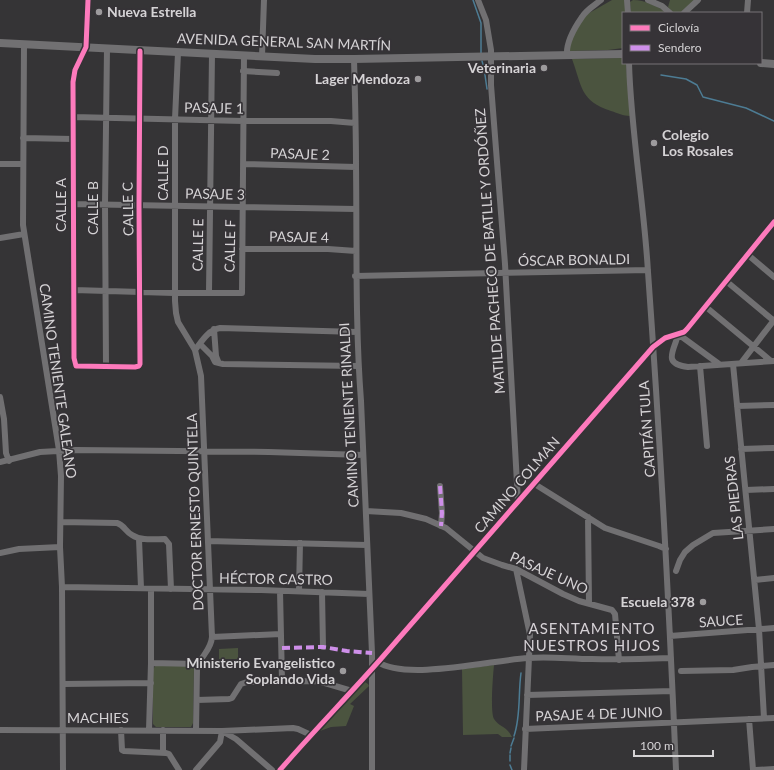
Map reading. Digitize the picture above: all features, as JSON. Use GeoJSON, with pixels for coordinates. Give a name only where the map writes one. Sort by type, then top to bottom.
{"type":"FeatureCollection","features":[{"type":"Feature","properties":{"kind":"main road","name":"AVENIDA GENERAL SAN MARTÍN"},"geometry":{"type":"LineString","coordinates":[[0,43],[178,53],[354,59],[622,54]]}},
{"type":"Feature","properties":{"kind":"main road"},"geometry":{"type":"LineString","coordinates":[[762,63],[774,64]]}},
{"type":"Feature","properties":{"kind":"street"},"geometry":{"type":"LineString","coordinates":[[86,47],[88,0]]}},
{"type":"Feature","properties":{"kind":"street"},"geometry":{"type":"LineString","coordinates":[[262,56],[264,0]]}},
{"type":"Feature","properties":{"kind":"street","name":"MATILDE PACHECO DE BATLLE Y ORDÓÑEZ"},"geometry":{"type":"LineString","coordinates":[[478,0],[488,28],[491,57],[491,85],[506,273],[518,502]]}},
{"type":"Feature","properties":{"kind":"street"},"geometry":{"type":"LineString","coordinates":[[567,55],[566,49],[568,42],[582,16],[601,0]]}},
{"type":"Feature","properties":{"kind":"street"},"geometry":{"type":"LineString","coordinates":[[627,0],[628,12]]}},
{"type":"Feature","properties":{"kind":"street"},"geometry":{"type":"LineString","coordinates":[[648,0],[662,6],[669,12]]}},
{"type":"Feature","properties":{"kind":"street"},"geometry":{"type":"LineString","coordinates":[[662,6],[666,0]]}},
{"type":"Feature","properties":{"kind":"street"},"geometry":{"type":"LineString","coordinates":[[685,12],[698,0]]}},
{"type":"Feature","properties":{"kind":"street"},"geometry":{"type":"LineString","coordinates":[[747,12],[748,0]]}},
{"type":"Feature","properties":{"kind":"street","name":"CAMINO TENIENTE GALEANO"},"geometry":{"type":"LineString","coordinates":[[24,44],[24,234],[59,450],[61,476],[60,547],[64,730],[63,770]]}},
{"type":"Feature","properties":{"kind":"street","name":"CALLE A"},"geometry":{"type":"LineString","coordinates":[[86,47],[74,73],[74,358],[76,366],[106,366]]}},
{"type":"Feature","properties":{"kind":"street","name":"CALLE B"},"geometry":{"type":"LineString","coordinates":[[106,366],[105,204],[107,49]]}},
{"type":"Feature","properties":{"kind":"street","name":"CALLE C"},"geometry":{"type":"LineString","coordinates":[[106,366],[139,366],[140,361],[140,50]]}},
{"type":"Feature","properties":{"kind":"street","name":"CALLE D"},"geometry":{"type":"LineString","coordinates":[[174,293],[175,119],[178,53]]}},
{"type":"Feature","properties":{"kind":"street","name":"CALLE E"},"geometry":{"type":"LineString","coordinates":[[209,292],[212,54]]}},
{"type":"Feature","properties":{"kind":"street","name":"CALLE F"},"geometry":{"type":"LineString","coordinates":[[209,292],[242,293],[244,55]]}},
{"type":"Feature","properties":{"kind":"street","name":"CAMINO TENIENTE RINALDI"},"geometry":{"type":"LineString","coordinates":[[354,59],[357,332],[372,669],[372,770]]}},
{"type":"Feature","properties":{"kind":"street","name":"CAPITÁN TULA"},"geometry":{"type":"LineString","coordinates":[[629,64],[648,270],[666,549],[676,770]]}},
{"type":"Feature","properties":{"kind":"street"},"geometry":{"type":"LineString","coordinates":[[243,71],[277,73]]}},
{"type":"Feature","properties":{"kind":"street","name":"PASAJE 1"},"geometry":{"type":"LineString","coordinates":[[73,117],[243,121],[299,120],[355,123]]}},
{"type":"Feature","properties":{"kind":"street"},"geometry":{"type":"LineString","coordinates":[[23,138],[73,138]]}},
{"type":"Feature","properties":{"kind":"street"},"geometry":{"type":"LineString","coordinates":[[0,164],[23,164]]}},
{"type":"Feature","properties":{"kind":"street","name":"PASAJE 2"},"geometry":{"type":"LineString","coordinates":[[243,164],[356,167]]}},
{"type":"Feature","properties":{"kind":"street","name":"PASAJE 3"},"geometry":{"type":"LineString","coordinates":[[73,204],[356,209]]}},
{"type":"Feature","properties":{"kind":"street","name":"CAMINO COLMAN"},"geometry":{"type":"LineString","coordinates":[[280,770],[372,669],[653,347],[665,338],[678,334],[687,329],[747,254],[773,226]]}},
{"type":"Feature","properties":{"kind":"street"},"geometry":{"type":"LineString","coordinates":[[0,238],[24,234]]}},
{"type":"Feature","properties":{"kind":"street","name":"PASAJE 4"},"geometry":{"type":"LineString","coordinates":[[242,249],[328,249],[356,251]]}},
{"type":"Feature","properties":{"kind":"street"},"geometry":{"type":"LineString","coordinates":[[747,254],[774,277]]}},
{"type":"Feature","properties":{"kind":"street","name":"ÓSCAR BONALDI"},"geometry":{"type":"LineString","coordinates":[[356,276],[648,270]]}},
{"type":"Feature","properties":{"kind":"street"},"geometry":{"type":"LineString","coordinates":[[726,281],[774,320],[741,363]]}},
{"type":"Feature","properties":{"kind":"street"},"geometry":{"type":"LineString","coordinates":[[74,290],[174,293],[209,292]]}},
{"type":"Feature","properties":{"kind":"street","name":"DOCTOR ERNESTO QUINTELA"},"geometry":{"type":"LineString","coordinates":[[174,293],[178,322],[195,350],[201,376],[212,637],[211,646],[198,664]]}},
{"type":"Feature","properties":{"kind":"street"},"geometry":{"type":"LineString","coordinates":[[706,307],[773,361]]}},
{"type":"Feature","properties":{"kind":"street"},"geometry":{"type":"LineString","coordinates":[[195,350],[208,334],[214,329],[220,328],[357,332]]}},
{"type":"Feature","properties":{"kind":"street"},"geometry":{"type":"LineString","coordinates":[[214,329],[218,363]]}},
{"type":"Feature","properties":{"kind":"street"},"geometry":{"type":"LineString","coordinates":[[719,364],[678,334],[677,340],[671,350],[672,360],[676,364],[682,366],[700,366],[773,361]]}},
{"type":"Feature","properties":{"kind":"street"},"geometry":{"type":"LineString","coordinates":[[200,344],[212,356],[215,362],[218,363],[358,366]]}},
{"type":"Feature","properties":{"kind":"street","name":"LAS PIEDRAS"},"geometry":{"type":"LineString","coordinates":[[733,364],[755,580],[762,666],[764,718]]}},
{"type":"Feature","properties":{"kind":"street"},"geometry":{"type":"LineString","coordinates":[[700,366],[707,446]]}},
{"type":"Feature","properties":{"kind":"street"},"geometry":{"type":"LineString","coordinates":[[0,397],[6,453],[9,461]]}},
{"type":"Feature","properties":{"kind":"street"},"geometry":{"type":"LineString","coordinates":[[737,406],[774,405]]}},
{"type":"Feature","properties":{"kind":"street"},"geometry":{"type":"LineString","coordinates":[[741,449],[774,448]]}},
{"type":"Feature","properties":{"kind":"street"},"geometry":{"type":"LineString","coordinates":[[0,462],[9,461],[40,452],[59,450],[204,451],[363,455]]}},
{"type":"Feature","properties":{"kind":"street"},"geometry":{"type":"LineString","coordinates":[[533,483],[605,528],[666,549]]}},
{"type":"Feature","properties":{"kind":"street"},"geometry":{"type":"LineString","coordinates":[[440,486],[442,513],[441,526]]}},
{"type":"Feature","properties":{"kind":"street"},"geometry":{"type":"LineString","coordinates":[[746,490],[774,489]]}},
{"type":"Feature","properties":{"kind":"street","name":"PASAJE UNO"},"geometry":{"type":"LineString","coordinates":[[366,512],[400,512],[426,519],[446,528],[484,558],[516,569],[563,594],[612,610],[616,614],[619,660]]}},
{"type":"Feature","properties":{"kind":"street"},"geometry":{"type":"LineString","coordinates":[[588,517],[589,603]]}},
{"type":"Feature","properties":{"kind":"street"},"geometry":{"type":"LineString","coordinates":[[61,522],[121,524],[131,535],[139,539],[165,539],[169,544],[171,589]]}},
{"type":"Feature","properties":{"kind":"street"},"geometry":{"type":"LineString","coordinates":[[676,571],[685,552],[693,545],[713,533],[774,529]]}},
{"type":"Feature","properties":{"kind":"street"},"geometry":{"type":"LineString","coordinates":[[139,539],[141,588]]}},
{"type":"Feature","properties":{"kind":"street"},"geometry":{"type":"LineString","coordinates":[[208,541],[367,545]]}},
{"type":"Feature","properties":{"kind":"street"},"geometry":{"type":"LineString","coordinates":[[299,591],[300,543]]}},
{"type":"Feature","properties":{"kind":"street"},"geometry":{"type":"LineString","coordinates":[[0,553],[18,549],[60,547]]}},
{"type":"Feature","properties":{"kind":"street"},"geometry":{"type":"LineString","coordinates":[[516,569],[530,635],[524,770]]}},
{"type":"Feature","properties":{"kind":"street"},"geometry":{"type":"LineString","coordinates":[[755,580],[774,578]]}},
{"type":"Feature","properties":{"kind":"street","name":"HÉCTOR CASTRO"},"geometry":{"type":"LineString","coordinates":[[62,587],[299,591],[369,594]]}},
{"type":"Feature","properties":{"kind":"street"},"geometry":{"type":"LineString","coordinates":[[149,730],[151,683],[151,589]]}},
{"type":"Feature","properties":{"kind":"street"},"geometry":{"type":"LineString","coordinates":[[280,591],[282,682]]}},
{"type":"Feature","properties":{"kind":"street"},"geometry":{"type":"LineString","coordinates":[[322,592],[323,647]]}},
{"type":"Feature","properties":{"kind":"street","name":"SAUCE"},"geometry":{"type":"LineString","coordinates":[[670,636],[774,628]]}},
{"type":"Feature","properties":{"kind":"street"},"geometry":{"type":"LineString","coordinates":[[212,637],[281,634]]}},
{"type":"Feature","properties":{"kind":"street"},"geometry":{"type":"LineString","coordinates":[[378,662],[389,668],[413,670],[454,667],[529,658],[619,660],[671,658]]}},
{"type":"Feature","properties":{"kind":"street"},"geometry":{"type":"LineString","coordinates":[[151,663],[198,664],[196,672],[196,730]]}},
{"type":"Feature","properties":{"kind":"street"},"geometry":{"type":"LineString","coordinates":[[681,671],[733,670],[774,665]]}},
{"type":"Feature","properties":{"kind":"street"},"geometry":{"type":"LineString","coordinates":[[197,700],[232,698],[244,682],[318,681],[352,691]]}},
{"type":"Feature","properties":{"kind":"street"},"geometry":{"type":"LineString","coordinates":[[63,684],[151,683]]}},
{"type":"Feature","properties":{"kind":"street"},"geometry":{"type":"LineString","coordinates":[[527,695],[672,691]]}},
{"type":"Feature","properties":{"kind":"street","name":"PASAJE 4 DE JUNIO"},"geometry":{"type":"LineString","coordinates":[[525,729],[774,718]]}},
{"type":"Feature","properties":{"kind":"street"},"geometry":{"type":"LineString","coordinates":[[749,719],[753,770]]}},
{"type":"Feature","properties":{"kind":"street","name":"MACHIES"},"geometry":{"type":"LineString","coordinates":[[0,730],[222,731],[293,728],[311,735]]}},
{"type":"Feature","properties":{"kind":"street"},"geometry":{"type":"LineString","coordinates":[[121,730],[121,748],[124,752],[163,752],[169,754],[179,770]]}},
{"type":"Feature","properties":{"kind":"street"},"geometry":{"type":"LineString","coordinates":[[163,730],[163,752]]}},
{"type":"Feature","properties":{"kind":"street"},"geometry":{"type":"LineString","coordinates":[[196,770],[220,742],[222,731],[236,739],[272,770]]}},
{"type":"Feature","properties":{"kind":"street"},"geometry":{"type":"LineString","coordinates":[[756,770],[770,769]]}},
{"type":"Feature","properties":{"kind":"green space"},"geometry":{"type":"Polygon","coordinates":[[[612,0],[625,0],[626,12],[622,12],[622,48],[570,51],[569,44],[584,16],[612,0]]]}},
{"type":"Feature","properties":{"kind":"green space"},"geometry":{"type":"Polygon","coordinates":[[[633,0],[642,1],[665,12],[631,12],[630,2],[633,0]]]}},
{"type":"Feature","properties":{"kind":"green space"},"geometry":{"type":"Polygon","coordinates":[[[670,0],[695,0],[681,12],[672,12],[668,7],[670,0]]]}},
{"type":"Feature","properties":{"kind":"green space"},"geometry":{"type":"Polygon","coordinates":[[[622,58],[622,64],[626,64],[630,116],[625,116],[601,107],[593,102],[588,97],[581,85],[572,59],[622,58]]]}},
{"type":"Feature","properties":{"kind":"green space"},"geometry":{"type":"Polygon","coordinates":[[[238,648],[238,659],[219,659],[219,649],[238,648]]]}},
{"type":"Feature","properties":{"kind":"green space"},"geometry":{"type":"Polygon","coordinates":[[[156,665],[194,667],[193,723],[191,727],[156,727],[153,724],[153,669],[156,665]]]}},
{"type":"Feature","properties":{"kind":"green space"},"geometry":{"type":"Polygon","coordinates":[[[494,665],[492,709],[494,719],[508,730],[512,737],[502,737],[498,734],[463,735],[462,669],[494,665]]]}},
{"type":"Feature","properties":{"kind":"green space"},"geometry":{"type":"Polygon","coordinates":[[[365,682],[369,686],[350,704],[354,706],[346,726],[331,727],[320,731],[362,684],[365,682]]]}},
{"type":"Feature","properties":{"kind":"waterway"},"geometry":{"type":"LineString","coordinates":[[473,0],[481,23],[481,53]]}},
{"type":"Feature","properties":{"kind":"waterway"},"geometry":{"type":"LineString","coordinates":[[482,61],[487,89]]}},
{"type":"Feature","properties":{"kind":"waterway"},"geometry":{"type":"LineString","coordinates":[[661,75],[686,79],[697,85],[703,97],[746,108],[774,121]]}},
{"type":"Feature","properties":{"kind":"waterway"},"geometry":{"type":"LineString","coordinates":[[514,736],[518,713],[521,673]]}},
{"type":"Feature","properties":{"kind":"waterway"},"geometry":{"type":"LineString","coordinates":[[511,746],[514,738]]}},
{"type":"Feature","properties":{"kind":"waterway"},"geometry":{"type":"LineString","coordinates":[[510,753],[511,748]]}},
{"type":"Feature","properties":{"kind":"waterway"},"geometry":{"type":"LineString","coordinates":[[510,755],[510,761]]}},
{"type":"Feature","properties":{"kind":"waterway"},"geometry":{"type":"LineString","coordinates":[[510,765],[512,770]]}},
{"type":"Feature","properties":{"kind":"marked path"},"geometry":{"type":"LineString","coordinates":[[440,486],[442,513],[441,526]]}},
{"type":"Feature","properties":{"kind":"marked path"},"geometry":{"type":"LineString","coordinates":[[282,648],[323,647],[372,653]]}},
{"type":"Feature","properties":{"kind":"cycle path"},"geometry":{"type":"LineString","coordinates":[[88,0],[86,47],[75,70],[73,82],[74,358],[76,366],[135,367],[139,366],[140,364],[140,51]]}},
{"type":"Feature","properties":{"kind":"cycle path"},"geometry":{"type":"LineString","coordinates":[[280,770],[379,661],[653,347],[665,338],[684,332],[687,329],[774,222]]}},
{"type":"Feature","properties":{"kind":"place","name":"Nueva Estrella"},"geometry":{"type":"Point","coordinates":[99,12]}},
{"type":"Feature","properties":{"kind":"place","name":"Veterinaria"},"geometry":{"type":"Point","coordinates":[544,68]}},
{"type":"Feature","properties":{"kind":"place","name":"Lager Mendoza"},"geometry":{"type":"Point","coordinates":[418,79]}},
{"type":"Feature","properties":{"kind":"place","name":"Colegio Los Rosales"},"geometry":{"type":"Point","coordinates":[654,143]}},
{"type":"Feature","properties":{"kind":"place","name":"Escuela 378"},"geometry":{"type":"Point","coordinates":[703,602]}},
{"type":"Feature","properties":{"kind":"place","name":"Ministerio Evangelistico Soplando Vida"},"geometry":{"type":"Point","coordinates":[343,671]}},
{"type":"Feature","properties":{"kind":"district","name":"ASENTAMIENTO NUESTROS HIJOS"},"geometry":{"type":"Point","coordinates":[592,638]}}]}
